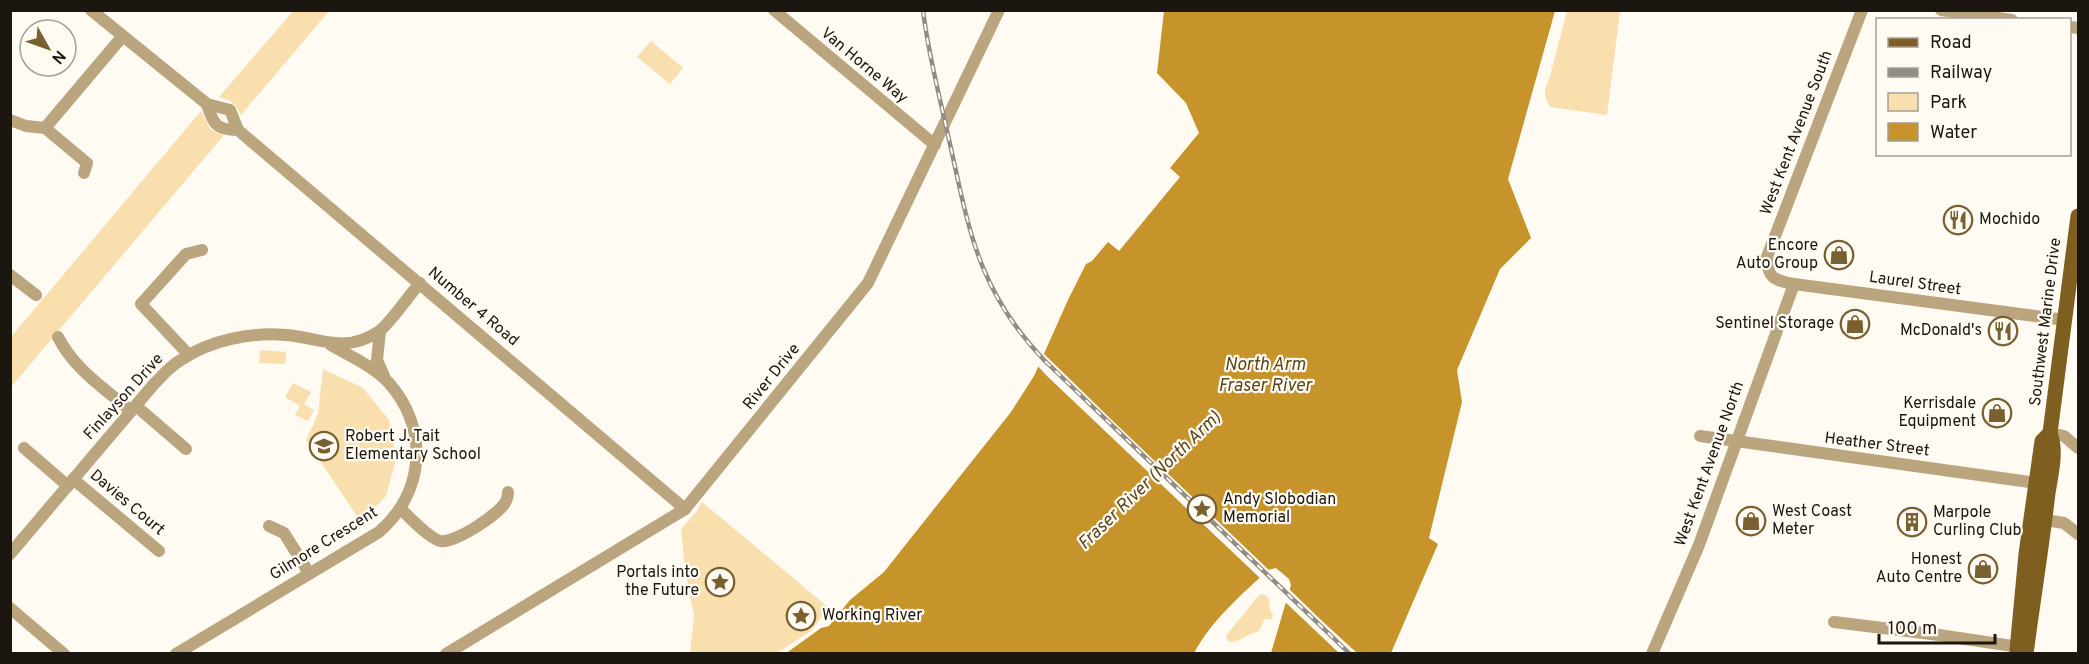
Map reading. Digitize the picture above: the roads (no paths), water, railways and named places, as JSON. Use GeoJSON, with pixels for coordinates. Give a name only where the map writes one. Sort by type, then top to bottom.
{"type":"FeatureCollection","features":[{"type":"Feature","properties":{"kind":"main road","name":"Southwest Marine Drive"},"geometry":{"type":"LineString","coordinates":[[2022,650],[2026,554],[2054,444],[2050,433],[2070,311],[2079,216]]}},
{"type":"Feature","properties":{"kind":"main road","name":"Southwest Marine Drive"},"geometry":{"type":"LineString","coordinates":[[2022,650],[2045,520],[2043,484]]}},
{"type":"Feature","properties":{"kind":"street","name":"Number 4 Road"},"geometry":{"type":"LineString","coordinates":[[91,10],[207,104],[230,110],[238,130],[685,509]]}},
{"type":"Feature","properties":{"kind":"street","name":"Van Horne Way"},"geometry":{"type":"LineString","coordinates":[[774,10],[934,145]]}},
{"type":"Feature","properties":{"kind":"street","name":"River Drive"},"geometry":{"type":"LineString","coordinates":[[446,654],[685,509],[863,290],[999,10]]}},
{"type":"Feature","properties":{"kind":"street","name":"West Kent Avenue South"},"geometry":{"type":"LineString","coordinates":[[1767,268],[1767,257],[1862,10]]}},
{"type":"Feature","properties":{"kind":"street"},"geometry":{"type":"LineString","coordinates":[[1941,10],[1998,18]]}},
{"type":"Feature","properties":{"kind":"street"},"geometry":{"type":"LineString","coordinates":[[45,128],[122,37]]}},
{"type":"Feature","properties":{"kind":"street","name":"Number 4 Road"},"geometry":{"type":"LineString","coordinates":[[207,104],[213,122],[220,128],[238,130]]}},
{"type":"Feature","properties":{"kind":"street"},"geometry":{"type":"LineString","coordinates":[[10,120],[26,126],[45,128],[87,163],[84,173]]}},
{"type":"Feature","properties":{"kind":"street"},"geometry":{"type":"LineString","coordinates":[[189,355],[141,304],[186,254],[202,250]]}},
{"type":"Feature","properties":{"kind":"street","name":"Laurel Street"},"geometry":{"type":"LineString","coordinates":[[1767,268],[1770,275],[1775,278],[1794,284],[2070,311]]}},
{"type":"Feature","properties":{"kind":"street"},"geometry":{"type":"LineString","coordinates":[[10,275],[36,294]]}},
{"type":"Feature","properties":{"kind":"street","name":"Finlayson Drive"},"geometry":{"type":"LineString","coordinates":[[10,554],[166,372],[189,355],[210,346],[251,335],[286,335],[330,344],[350,343],[380,331],[420,283]]}},
{"type":"Feature","properties":{"kind":"street","name":"West Kent Avenue North"},"geometry":{"type":"LineString","coordinates":[[1653,654],[1699,545],[1794,284]]}},
{"type":"Feature","properties":{"kind":"street","name":"Gilmore Crescent"},"geometry":{"type":"LineString","coordinates":[[176,654],[379,532],[401,509],[416,469],[414,432],[408,411],[377,360],[380,331]]}},
{"type":"Feature","properties":{"kind":"street"},"geometry":{"type":"LineString","coordinates":[[58,337],[66,353],[77,365],[186,449]]}},
{"type":"Feature","properties":{"kind":"street","name":"Gilmore Crescent"},"geometry":{"type":"LineString","coordinates":[[330,344],[374,370],[389,383]]}},
{"type":"Feature","properties":{"kind":"street"},"geometry":{"type":"LineString","coordinates":[[2050,433],[2064,435],[2079,448]]}},
{"type":"Feature","properties":{"kind":"street","name":"Heather Street"},"geometry":{"type":"LineString","coordinates":[[1700,436],[1736,443],[2043,484]]}},
{"type":"Feature","properties":{"kind":"street","name":"Davies Court"},"geometry":{"type":"LineString","coordinates":[[24,448],[159,551]]}},
{"type":"Feature","properties":{"kind":"street"},"geometry":{"type":"LineString","coordinates":[[401,509],[434,539],[442,542],[450,541],[460,537],[498,510],[506,501],[508,492]]}},
{"type":"Feature","properties":{"kind":"street"},"geometry":{"type":"LineString","coordinates":[[2045,520],[2064,524],[2079,534]]}},
{"type":"Feature","properties":{"kind":"street"},"geometry":{"type":"LineString","coordinates":[[269,526],[284,534],[309,573]]}},
{"type":"Feature","properties":{"kind":"street"},"geometry":{"type":"LineString","coordinates":[[10,608],[64,654]]}},
{"type":"Feature","properties":{"kind":"street"},"geometry":{"type":"LineString","coordinates":[[1834,622],[2022,650]]}},
{"type":"Feature","properties":{"kind":"water","name":"North Arm Fraser River"},"geometry":{"type":"Polygon","coordinates":[[[1164,11],[1555,11],[1508,179],[1531,238],[1500,269],[1457,370],[1462,402],[1429,538],[1438,544],[1391,653],[1271,653],[1291,585],[1289,579],[1276,568],[1268,570],[1227,609],[1209,630],[1194,653],[785,654],[821,628],[829,626],[850,600],[884,572],[1011,412],[1034,376],[1086,264],[1092,261],[1108,242],[1119,251],[1180,177],[1170,168],[1199,133],[1186,103],[1157,73],[1164,11]]]}},
{"type":"Feature","properties":{"kind":"railway"},"geometry":{"type":"LineString","coordinates":[[923,10],[934,73],[962,199],[978,256],[1004,308],[1045,361],[1350,654]]}},
{"type":"Feature","properties":{"kind":"place","name":"Mochido"},"geometry":{"type":"Point","coordinates":[1958,220]}},
{"type":"Feature","properties":{"kind":"place","name":"Encore Auto Group"},"geometry":{"type":"Point","coordinates":[1839,255]}},
{"type":"Feature","properties":{"kind":"place","name":"Sentinel Storage"},"geometry":{"type":"Point","coordinates":[1855,324]}},
{"type":"Feature","properties":{"kind":"place","name":"McDonald's"},"geometry":{"type":"Point","coordinates":[2003,331]}},
{"type":"Feature","properties":{"kind":"place","name":"Kerrisdale Equipment"},"geometry":{"type":"Point","coordinates":[1997,413]}},
{"type":"Feature","properties":{"kind":"place","name":"Robert J. Tait Elementary School"},"geometry":{"type":"Point","coordinates":[324,446]}},
{"type":"Feature","properties":{"kind":"place","name":"Andy Slobodian Memorial"},"geometry":{"type":"Point","coordinates":[1202,509]}},
{"type":"Feature","properties":{"kind":"place","name":"West Coast Meter"},"geometry":{"type":"Point","coordinates":[1751,521]}},
{"type":"Feature","properties":{"kind":"place","name":"Marpole Curling Club"},"geometry":{"type":"Point","coordinates":[1912,522]}},
{"type":"Feature","properties":{"kind":"place","name":"Honest Auto Centre"},"geometry":{"type":"Point","coordinates":[1983,569]}},
{"type":"Feature","properties":{"kind":"place","name":"Portals into the Future"},"geometry":{"type":"Point","coordinates":[720,582]}},
{"type":"Feature","properties":{"kind":"place","name":"Working River"},"geometry":{"type":"Point","coordinates":[801,616]}},
{"type":"Feature","properties":{"kind":"water label","name":"Fraser River (North Arm)"},"geometry":{"type":"Point","coordinates":[1150,481]}}]}
